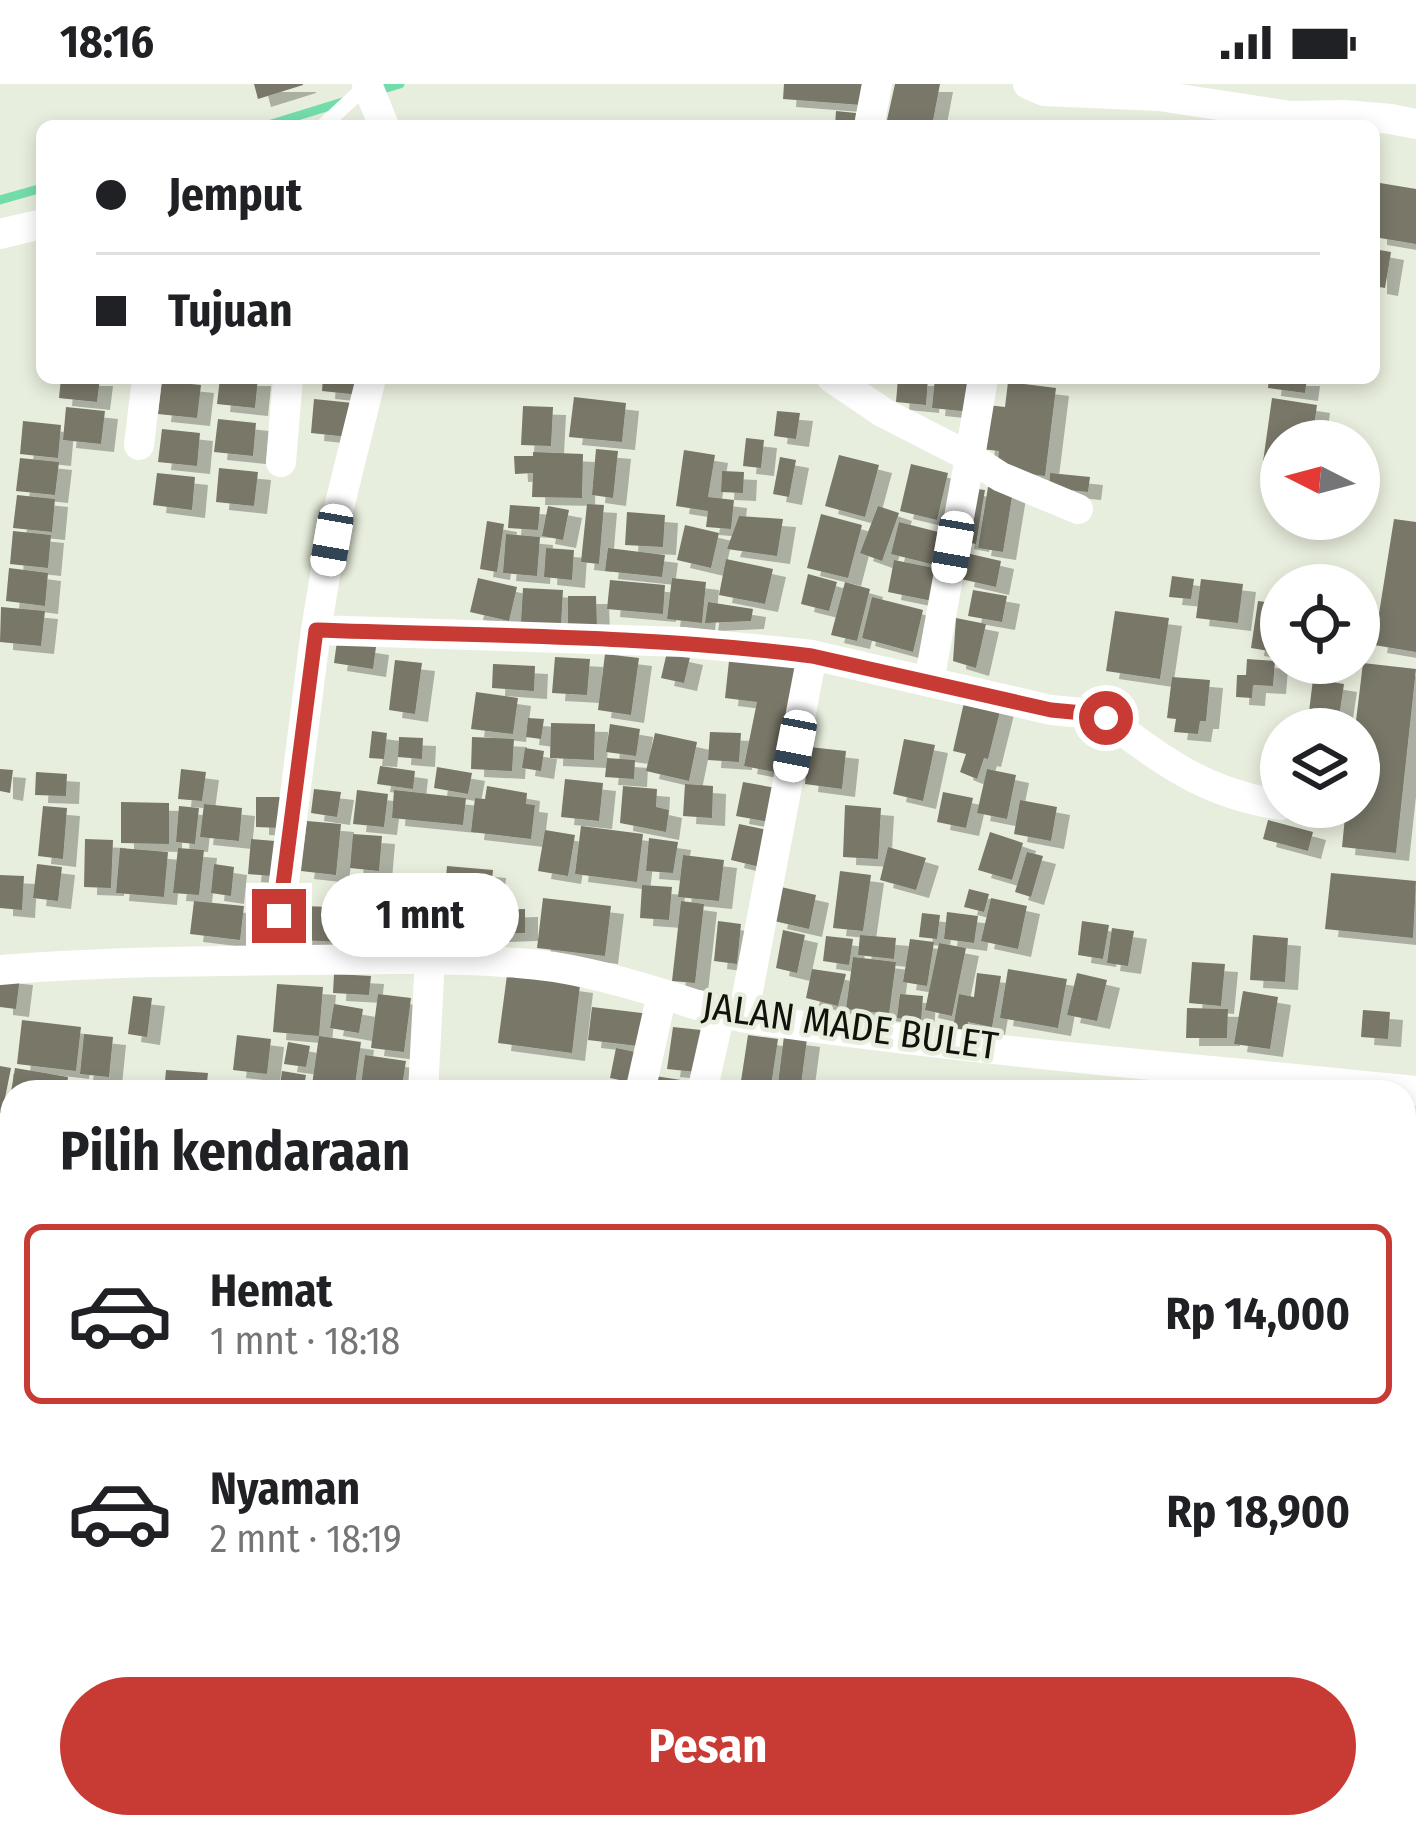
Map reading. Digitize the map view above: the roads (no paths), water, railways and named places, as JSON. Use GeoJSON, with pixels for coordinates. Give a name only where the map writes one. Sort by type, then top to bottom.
{"type":"FeatureCollection","features":[{"type":"Feature","properties":{"kind":"street"},"geometry":{"type":"LineString","coordinates":[[368,84],[382,120]]}},
{"type":"Feature","properties":{"kind":"street"},"geometry":{"type":"LineString","coordinates":[[870,120],[877,84]]}},
{"type":"Feature","properties":{"kind":"street"},"geometry":{"type":"LineString","coordinates":[[1028,84],[1044,91],[1159,96],[1292,116],[1367,117],[1416,124]]}},
{"type":"Feature","properties":{"kind":"street"},"geometry":{"type":"LineString","coordinates":[[0,234],[36,225]]}},
{"type":"Feature","properties":{"kind":"street"},"geometry":{"type":"LineString","coordinates":[[139,445],[146,384]]}},
{"type":"Feature","properties":{"kind":"street"},"geometry":{"type":"LineString","coordinates":[[280,462],[287,384]]}},
{"type":"Feature","properties":{"kind":"street"},"geometry":{"type":"LineString","coordinates":[[274,960],[316,630],[370,384]]}},
{"type":"Feature","properties":{"kind":"street"},"geometry":{"type":"LineString","coordinates":[[841,384],[1001,477],[1078,509]]}},
{"type":"Feature","properties":{"kind":"street"},"geometry":{"type":"LineString","coordinates":[[929,682],[982,384]]}},
{"type":"Feature","properties":{"kind":"street"},"geometry":{"type":"LineString","coordinates":[[316,630],[683,642],[812,656],[1051,710],[1094,714],[1210,788],[1260,802]]}},
{"type":"Feature","properties":{"kind":"street"},"geometry":{"type":"LineString","coordinates":[[707,1080],[732,1014],[812,656]]}},
{"type":"Feature","properties":{"kind":"street"},"geometry":{"type":"LineString","coordinates":[[424,1080],[430,958]]}},
{"type":"Feature","properties":{"kind":"street","name":"JALAN MADE BULET"},"geometry":{"type":"LineString","coordinates":[[0,970],[430,958],[552,966],[732,1014],[952,1044],[1307,1080]]}},
{"type":"Feature","properties":{"kind":"street"},"geometry":{"type":"LineString","coordinates":[[643,1080],[662,994]]}},
{"type":"Feature","properties":{"kind":"lane"},"geometry":{"type":"LineString","coordinates":[[329,120],[368,84]]}},
{"type":"Feature","properties":{"kind":"waterway"},"geometry":{"type":"LineString","coordinates":[[373,92],[400,84]]}},
{"type":"Feature","properties":{"kind":"waterway"},"geometry":{"type":"LineString","coordinates":[[284,120],[346,101]]}},
{"type":"Feature","properties":{"kind":"waterway"},"geometry":{"type":"LineString","coordinates":[[0,200],[36,190]]}}]}
